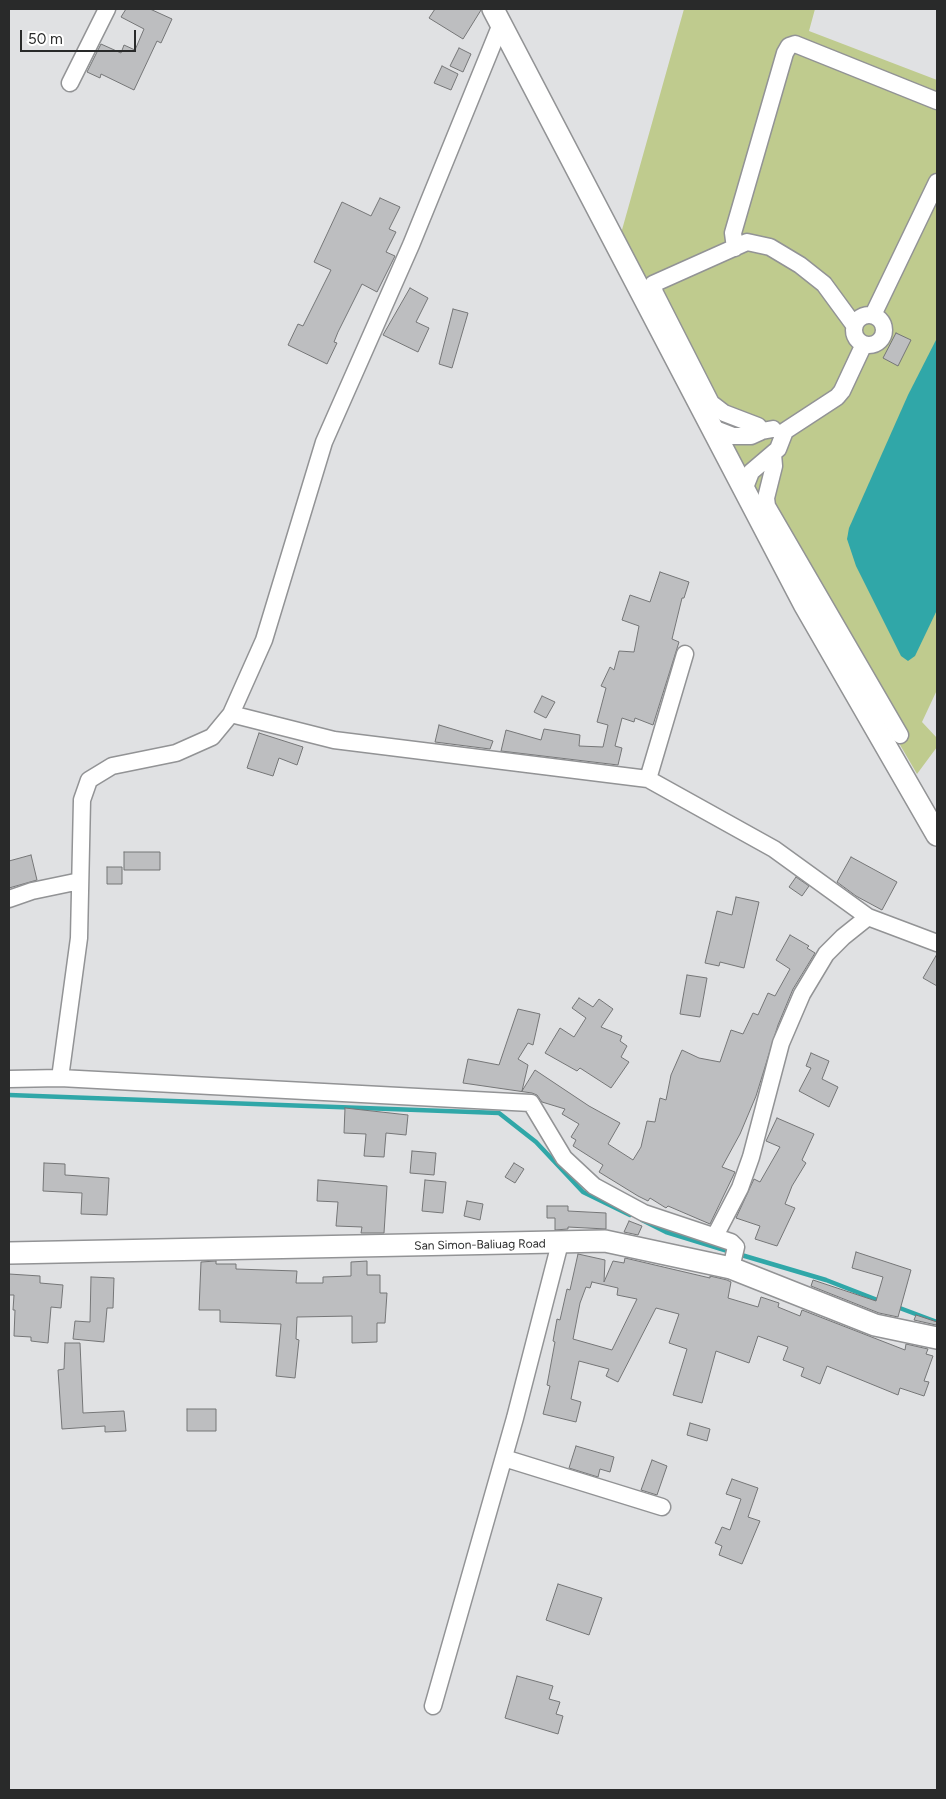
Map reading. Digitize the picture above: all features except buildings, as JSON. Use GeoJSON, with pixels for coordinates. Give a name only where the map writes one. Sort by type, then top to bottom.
{"type":"FeatureCollection","features":[{"type":"Feature","properties":{"kind":"main road"},"geometry":{"type":"LineString","coordinates":[[497,16],[804,604],[937,835]]}},
{"type":"Feature","properties":{"kind":"main road","name":"San Simon-Baliuag Road"},"geometry":{"type":"LineString","coordinates":[[9,1253],[605,1241],[731,1268],[875,1325],[937,1338]]}},
{"type":"Feature","properties":{"kind":"street"},"geometry":{"type":"LineString","coordinates":[[70,83],[106,9]]}},
{"type":"Feature","properties":{"kind":"street"},"geometry":{"type":"LineString","coordinates":[[60,1078],[79,938],[82,800],[89,780],[112,766],[176,753],[212,737],[232,714],[264,640],[324,442],[411,244],[497,16]]}},
{"type":"Feature","properties":{"kind":"street"},"geometry":{"type":"LineString","coordinates":[[735,248],[732,233],[785,52],[789,46],[795,44],[937,101]]}},
{"type":"Feature","properties":{"kind":"street"},"geometry":{"type":"LineString","coordinates":[[873,315],[937,182]]}},
{"type":"Feature","properties":{"kind":"street"},"geometry":{"type":"LineString","coordinates":[[762,431],[758,426],[724,412],[711,403],[655,293],[653,284],[747,242],[770,247],[800,265],[824,284],[854,325]]}},
{"type":"Feature","properties":{"kind":"street"},"geometry":{"type":"LineString","coordinates":[[865,315],[873,315],[880,320],[883,326],[883,334],[879,341],[872,345],[864,344],[857,340],[854,333],[854,325],[858,319],[865,315]]}},
{"type":"Feature","properties":{"kind":"street"},"geometry":{"type":"LineString","coordinates":[[744,490],[751,472],[763,459],[778,449],[785,431],[837,397],[842,391],[864,344]]}},
{"type":"Feature","properties":{"kind":"street"},"geometry":{"type":"LineString","coordinates":[[710,427],[733,436],[751,436],[770,428],[785,431]]}},
{"type":"Feature","properties":{"kind":"street"},"geometry":{"type":"LineString","coordinates":[[773,454],[774,466],[766,498],[767,506],[900,735]]}},
{"type":"Feature","properties":{"kind":"street"},"geometry":{"type":"LineString","coordinates":[[648,780],[685,654]]}},
{"type":"Feature","properties":{"kind":"street"},"geometry":{"type":"LineString","coordinates":[[232,714],[334,740],[648,780],[774,849],[868,917],[937,943]]}},
{"type":"Feature","properties":{"kind":"street"},"geometry":{"type":"LineString","coordinates":[[9,899],[32,891],[80,881]]}},
{"type":"Feature","properties":{"kind":"street"},"geometry":{"type":"LineString","coordinates":[[715,1236],[729,1211],[751,1157],[781,1043],[802,994],[826,954],[843,937],[868,917]]}},
{"type":"Feature","properties":{"kind":"street"},"geometry":{"type":"LineString","coordinates":[[9,1079],[60,1078],[531,1103],[564,1158],[594,1186],[644,1213],[731,1242],[736,1247],[731,1268]]}},
{"type":"Feature","properties":{"kind":"street"},"geometry":{"type":"LineString","coordinates":[[433,1706],[504,1458],[560,1243]]}},
{"type":"Feature","properties":{"kind":"street"},"geometry":{"type":"LineString","coordinates":[[504,1458],[662,1507]]}},
{"type":"Feature","properties":{"kind":"green space"},"geometry":{"type":"Polygon","coordinates":[[[684,9],[815,9],[809,31],[937,80],[937,690],[922,722],[937,738],[937,747],[917,774],[761,506],[620,237],[684,9]]]}},
{"type":"Feature","properties":{"kind":"water"},"geometry":{"type":"Polygon","coordinates":[[[937,338],[937,610],[915,656],[908,661],[901,656],[856,566],[847,539],[849,528],[908,395],[937,338]]]}},
{"type":"Feature","properties":{"kind":"waterway"},"geometry":{"type":"LineString","coordinates":[[9,1095],[499,1113],[536,1142],[583,1192],[630,1215]]}},
{"type":"Feature","properties":{"kind":"waterway"},"geometry":{"type":"LineString","coordinates":[[642,1220],[666,1232],[731,1252]]}},
{"type":"Feature","properties":{"kind":"waterway"},"geometry":{"type":"LineString","coordinates":[[738,1254],[826,1280],[880,1301]]}},
{"type":"Feature","properties":{"kind":"waterway"},"geometry":{"type":"LineString","coordinates":[[897,1307],[937,1322]]}}]}
